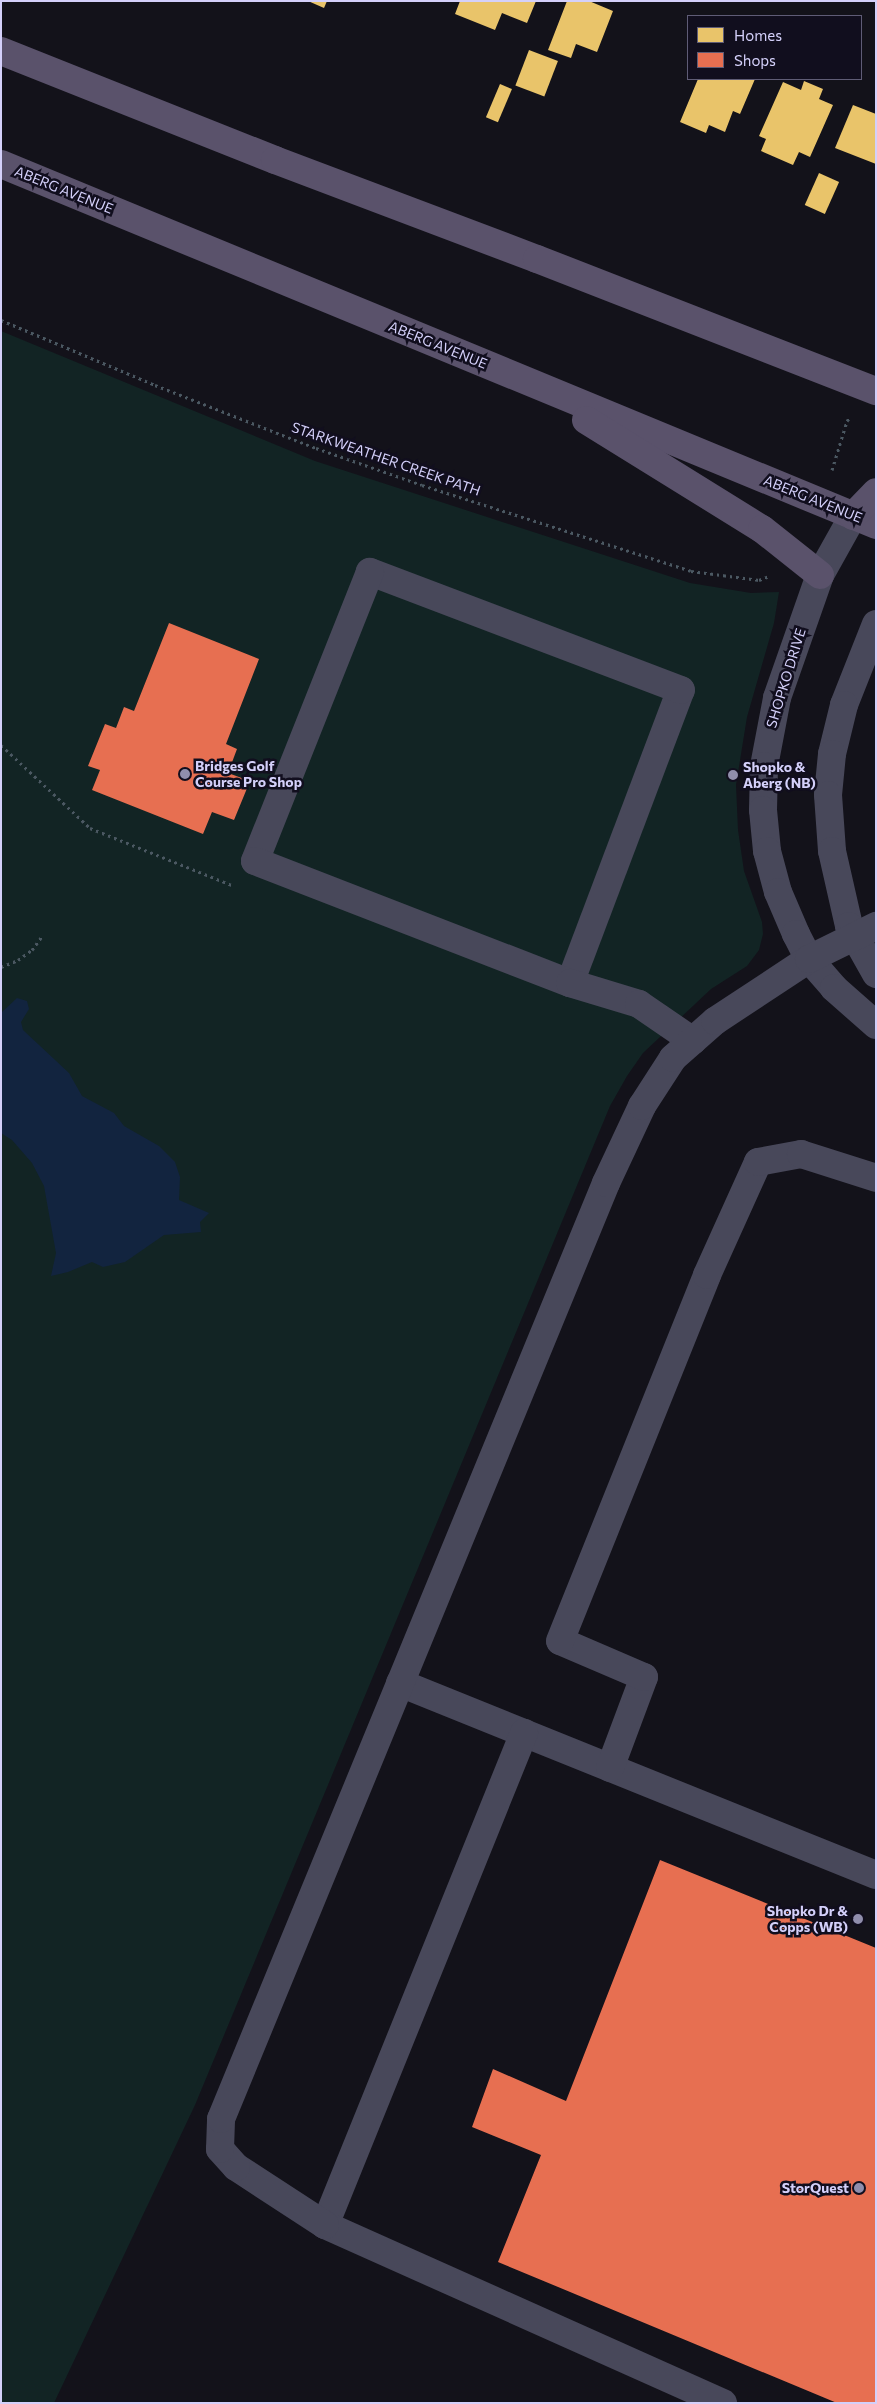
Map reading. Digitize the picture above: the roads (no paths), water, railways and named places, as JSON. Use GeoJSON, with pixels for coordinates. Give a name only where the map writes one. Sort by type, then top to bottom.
{"type":"FeatureCollection","features":[{"type":"Feature","properties":{"kind":"main road"},"geometry":{"type":"LineString","coordinates":[[1,51],[266,157],[553,265],[876,391]]}},
{"type":"Feature","properties":{"kind":"main road","name":"ABERG AVENUE"},"geometry":{"type":"LineString","coordinates":[[1,164],[864,520]]}},
{"type":"Feature","properties":{"kind":"main road"},"geometry":{"type":"LineString","coordinates":[[538,386],[599,428],[762,529],[820,575]]}},
{"type":"Feature","properties":{"kind":"main road"},"geometry":{"type":"LineString","coordinates":[[864,520],[876,492]]}},
{"type":"Feature","properties":{"kind":"street","name":"SHOPKO DRIVE"},"geometry":{"type":"LineString","coordinates":[[864,520],[820,575],[777,698],[764,766],[763,810],[767,851],[778,892],[809,959],[834,988],[876,1025]]}},
{"type":"Feature","properties":{"kind":"street"},"geometry":{"type":"LineString","coordinates":[[570,983],[681,690],[370,572],[255,861],[570,983],[639,1004],[693,1041]]}},
{"type":"Feature","properties":{"kind":"street"},"geometry":{"type":"LineString","coordinates":[[865,931],[849,926],[832,851],[828,795],[832,754],[844,704],[876,624]]}},
{"type":"Feature","properties":{"kind":"street"},"geometry":{"type":"LineString","coordinates":[[723,2403],[325,2225],[236,2167],[220,2149],[221,2119],[606,1183],[642,1106],[673,1058],[715,1021],[809,959],[865,931]]}},
{"type":"Feature","properties":{"kind":"street"},"geometry":{"type":"LineString","coordinates":[[865,931],[876,974]]}},
{"type":"Feature","properties":{"kind":"street"},"geometry":{"type":"LineString","coordinates":[[610,1768],[644,1677],[560,1641],[707,1275],[758,1162],[801,1154],[876,1178]]}},
{"type":"Feature","properties":{"kind":"street"},"geometry":{"type":"LineString","coordinates":[[400,1683],[876,1876]]}},
{"type":"Feature","properties":{"kind":"street"},"geometry":{"type":"LineString","coordinates":[[325,2225],[524,1733]]}},
{"type":"Feature","properties":{"kind":"water"},"geometry":{"type":"Polygon","coordinates":[[[17,998],[27,1001],[29,1009],[21,1022],[23,1030],[69,1073],[82,1096],[114,1113],[124,1126],[159,1146],[175,1162],[180,1177],[179,1200],[209,1213],[200,1222],[201,1232],[164,1235],[125,1262],[103,1267],[92,1262],[68,1272],[51,1276],[56,1253],[44,1186],[32,1163],[12,1140],[1,1133],[1,1013],[17,998]]]}},
{"type":"Feature","properties":{"kind":"place","name":"Bridges Golf Course Pro Shop"},"geometry":{"type":"Point","coordinates":[185,774]}},
{"type":"Feature","properties":{"kind":"place","name":"Shopko & Aberg (NB)"},"geometry":{"type":"Point","coordinates":[733,775]}},
{"type":"Feature","properties":{"kind":"place","name":"Shopko Dr & Copps (WB)"},"geometry":{"type":"Point","coordinates":[858,1919]}},
{"type":"Feature","properties":{"kind":"place","name":"StorQuest"},"geometry":{"type":"Point","coordinates":[859,2188]}}]}
